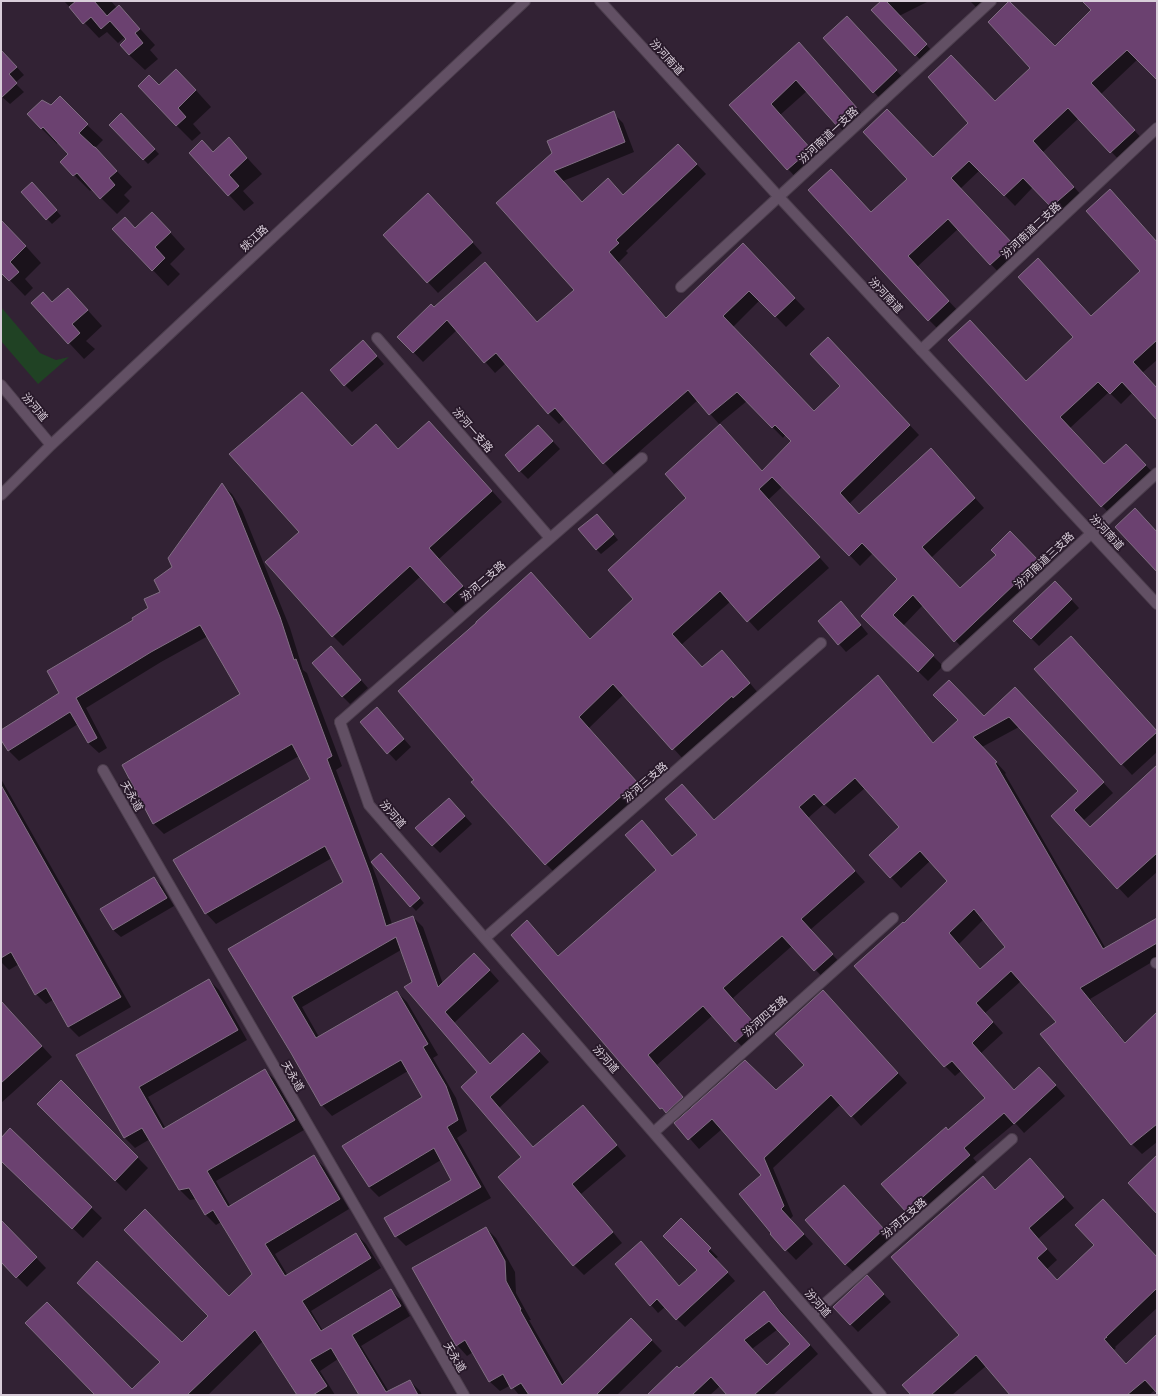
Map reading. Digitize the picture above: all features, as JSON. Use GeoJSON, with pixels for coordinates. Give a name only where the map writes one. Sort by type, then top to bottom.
{"type":"FeatureCollection","features":[{"type":"Feature","properties":{"kind":"street","name":"姚江路"},"geometry":{"type":"LineString","coordinates":[[1,495],[51,445],[524,1]]}},
{"type":"Feature","properties":{"kind":"street","name":"汾河南道"},"geometry":{"type":"LineString","coordinates":[[600,1],[778,196],[1157,604]]}},
{"type":"Feature","properties":{"kind":"street","name":"汾河南道一支路"},"geometry":{"type":"LineString","coordinates":[[681,287],[991,1]]}},
{"type":"Feature","properties":{"kind":"street","name":"汾河南道二支路"},"geometry":{"type":"LineString","coordinates":[[921,350],[1157,128]]}},
{"type":"Feature","properties":{"kind":"street","name":"汾河一支路"},"geometry":{"type":"LineString","coordinates":[[377,338],[550,538]]}},
{"type":"Feature","properties":{"kind":"street","name":"汾河道"},"geometry":{"type":"LineString","coordinates":[[1,385],[51,445]]}},
{"type":"Feature","properties":{"kind":"street","name":"汾河二支路"},"geometry":{"type":"LineString","coordinates":[[340,722],[642,458]]}},
{"type":"Feature","properties":{"kind":"street","name":"汾河南道三支路"},"geometry":{"type":"LineString","coordinates":[[947,666],[1157,473]]}},
{"type":"Feature","properties":{"kind":"street","name":"汾河三支路"},"geometry":{"type":"LineString","coordinates":[[485,938],[821,643]]}},
{"type":"Feature","properties":{"kind":"street","name":"汾河道"},"geometry":{"type":"LineString","coordinates":[[340,722],[369,805],[881,1395]]}},
{"type":"Feature","properties":{"kind":"street","name":"天永道"},"geometry":{"type":"LineString","coordinates":[[103,770],[464,1395]]}},
{"type":"Feature","properties":{"kind":"street","name":"汾河四支路"},"geometry":{"type":"LineString","coordinates":[[654,1132],[893,918]]}},
{"type":"Feature","properties":{"kind":"street","name":"汾河五支路"},"geometry":{"type":"LineString","coordinates":[[812,1315],[1012,1140]]}},
{"type":"Feature","properties":{"kind":"green space"},"geometry":{"type":"Polygon","coordinates":[[[1,307],[40,353],[56,360],[69,357],[38,384],[1,341],[1,307]]]}},
{"type":"Feature","properties":{"kind":"building"},"geometry":{"type":"Polygon","coordinates":[[[76,1],[94,1],[107,16],[119,5],[140,29],[135,33],[143,43],[129,55],[120,45],[126,39],[110,21],[101,29],[91,17],[83,24],[69,7],[76,1]]]}},
{"type":"Feature","properties":{"kind":"building"},"geometry":{"type":"Polygon","coordinates":[[[881,1],[886,1],[927,44],[915,56],[871,10],[881,1]]]}},
{"type":"Feature","properties":{"kind":"building"},"geometry":{"type":"Polygon","coordinates":[[[1009,1],[1055,46],[1091,10],[1082,1],[1157,1],[1157,80],[1127,50],[1091,83],[1135,130],[1110,153],[1068,108],[1033,141],[1074,187],[1051,207],[1023,178],[1004,196],[969,161],[951,178],[1013,244],[990,265],[948,219],[908,256],[949,301],[928,321],[808,190],[831,169],[871,212],[907,179],[863,132],[887,109],[933,157],[968,123],[928,77],[951,55],[995,101],[1030,68],[988,22],[1009,1]]]}},
{"type":"Feature","properties":{"kind":"building"},"geometry":{"type":"Polygon","coordinates":[[[847,16],[897,70],[873,93],[823,38],[847,16]]]}},
{"type":"Feature","properties":{"kind":"building"},"geometry":{"type":"Polygon","coordinates":[[[799,42],[857,108],[837,126],[796,80],[771,104],[811,149],[787,170],[729,105],[799,42]]]}},
{"type":"Feature","properties":{"kind":"building"},"geometry":{"type":"Polygon","coordinates":[[[1,50],[17,67],[9,74],[17,83],[1,98],[1,50]]]}},
{"type":"Feature","properties":{"kind":"building"},"geometry":{"type":"Polygon","coordinates":[[[176,69],[196,90],[178,108],[186,117],[176,126],[138,86],[149,75],[159,85],[176,69]]]}},
{"type":"Feature","properties":{"kind":"building"},"geometry":{"type":"Polygon","coordinates":[[[60,96],[88,124],[79,133],[95,147],[117,171],[109,178],[115,185],[100,199],[77,173],[73,176],[60,162],[68,154],[43,127],[41,129],[27,114],[42,100],[51,105],[60,96]]]}},
{"type":"Feature","properties":{"kind":"building"},"geometry":{"type":"Polygon","coordinates":[[[614,111],[625,142],[554,171],[582,202],[608,178],[623,195],[678,144],[697,164],[616,240],[619,243],[609,252],[666,318],[743,243],[795,298],[775,317],[749,291],[723,316],[814,411],[840,386],[810,354],[828,337],[910,425],[840,493],[859,514],[931,448],[975,498],[922,547],[960,588],[996,555],[991,550],[1010,531],[1039,561],[954,642],[913,595],[893,615],[934,655],[918,672],[861,616],[897,579],[862,543],[849,556],[772,477],[759,489],[820,557],[747,622],[720,591],[672,634],[702,667],[722,650],[750,683],[733,698],[732,696],[672,750],[613,684],[579,717],[637,782],[545,865],[471,782],[474,780],[398,691],[476,623],[531,572],[590,639],[633,599],[608,570],[686,498],[665,474],[720,424],[762,471],[791,441],[775,425],[772,428],[737,392],[709,415],[688,390],[603,464],[555,408],[548,414],[496,353],[484,363],[447,320],[413,353],[397,337],[431,304],[434,307],[485,262],[537,322],[574,290],[496,203],[552,153],[547,141],[614,111]]]}},
{"type":"Feature","properties":{"kind":"building"},"geometry":{"type":"Polygon","coordinates":[[[121,113],[155,149],[143,160],[109,125],[121,113]]]}},
{"type":"Feature","properties":{"kind":"building"},"geometry":{"type":"Polygon","coordinates":[[[229,137],[247,158],[229,175],[239,186],[228,196],[189,153],[202,140],[213,152],[229,137]]]}},
{"type":"Feature","properties":{"kind":"building"},"geometry":{"type":"Polygon","coordinates":[[[32,182],[57,210],[46,220],[21,192],[32,182]]]}},
{"type":"Feature","properties":{"kind":"building"},"geometry":{"type":"Polygon","coordinates":[[[1110,189],[1157,242],[1157,340],[1133,362],[1157,388],[1157,420],[1122,382],[1110,394],[1098,382],[1060,417],[1104,464],[1126,444],[1146,465],[1101,507],[948,340],[970,320],[1026,381],[1073,337],[1018,277],[1038,258],[1091,316],[1140,271],[1086,211],[1110,189]]]}},
{"type":"Feature","properties":{"kind":"building"},"geometry":{"type":"Polygon","coordinates":[[[428,193],[473,242],[427,283],[383,235],[428,193]]]}},
{"type":"Feature","properties":{"kind":"building"},"geometry":{"type":"Polygon","coordinates":[[[152,212],[171,232],[155,247],[165,258],[152,271],[112,229],[125,217],[135,228],[152,212]]]}},
{"type":"Feature","properties":{"kind":"building"},"geometry":{"type":"Polygon","coordinates":[[[1,220],[26,246],[10,262],[19,272],[9,281],[1,273],[1,220]]]}},
{"type":"Feature","properties":{"kind":"building"},"geometry":{"type":"Polygon","coordinates":[[[68,288],[88,310],[72,324],[80,333],[68,344],[31,303],[43,292],[52,302],[68,288]]]}},
{"type":"Feature","properties":{"kind":"building"},"geometry":{"type":"Polygon","coordinates":[[[363,340],[377,356],[344,386],[330,370],[363,340]]]}},
{"type":"Feature","properties":{"kind":"building"},"geometry":{"type":"Polygon","coordinates":[[[302,392],[352,446],[376,424],[398,449],[429,421],[492,491],[429,548],[463,586],[444,603],[410,566],[332,637],[265,562],[299,532],[229,454],[302,392]]]}},
{"type":"Feature","properties":{"kind":"building"},"geometry":{"type":"Polygon","coordinates":[[[538,425],[553,441],[519,472],[505,455],[538,425]]]}},
{"type":"Feature","properties":{"kind":"building"},"geometry":{"type":"Polygon","coordinates":[[[222,483],[232,498],[280,617],[294,660],[296,659],[332,756],[327,759],[370,873],[386,926],[413,916],[438,987],[474,953],[490,970],[445,1012],[490,1064],[523,1033],[540,1051],[490,1097],[533,1147],[583,1105],[617,1145],[572,1184],[613,1232],[573,1266],[498,1177],[521,1157],[461,1087],[477,1072],[404,987],[412,982],[396,937],[292,997],[316,1038],[397,991],[428,1044],[423,1047],[446,1086],[458,1120],[447,1127],[481,1187],[395,1237],[384,1218],[451,1180],[434,1148],[369,1187],[342,1146],[422,1097],[401,1060],[321,1106],[291,1053],[228,949],[343,882],[325,846],[205,914],[173,860],[310,779],[292,744],[153,824],[122,765],[240,694],[200,625],[151,652],[76,698],[97,738],[88,743],[70,712],[8,751],[1,740],[1,730],[59,693],[47,671],[133,620],[132,618],[148,608],[144,599],[160,592],[154,580],[172,567],[168,558],[222,483]]]}},
{"type":"Feature","properties":{"kind":"building"},"geometry":{"type":"Polygon","coordinates":[[[1135,508],[1157,532],[1157,572],[1115,527],[1135,508]]]}},
{"type":"Feature","properties":{"kind":"building"},"geometry":{"type":"Polygon","coordinates":[[[597,514],[614,534],[596,550],[578,529],[597,514]]]}},
{"type":"Feature","properties":{"kind":"building"},"geometry":{"type":"Polygon","coordinates":[[[1055,581],[1072,599],[1031,639],[1013,621],[1055,581]]]}},
{"type":"Feature","properties":{"kind":"building"},"geometry":{"type":"Polygon","coordinates":[[[841,601],[861,625],[838,645],[818,621],[841,601]]]}},
{"type":"Feature","properties":{"kind":"building"},"geometry":{"type":"Polygon","coordinates":[[[1071,636],[1157,731],[1121,765],[1034,669],[1071,636]]]}},
{"type":"Feature","properties":{"kind":"building"},"geometry":{"type":"Polygon","coordinates":[[[331,646],[361,680],[342,697],[312,663],[331,646]]]}},
{"type":"Feature","properties":{"kind":"building"},"geometry":{"type":"Polygon","coordinates":[[[878,675],[933,743],[958,720],[933,695],[949,680],[984,716],[1015,687],[1104,782],[1074,810],[1090,827],[1157,765],[1157,853],[1117,889],[1051,816],[1078,791],[1009,717],[973,737],[997,762],[995,763],[1103,949],[1157,918],[1157,943],[1080,988],[1125,1043],[1157,1012],[1157,1124],[1131,1145],[1040,1034],[1056,1022],[1011,971],[976,1003],[993,1022],[972,1043],[1014,1090],[1039,1067],[1056,1085],[1014,1124],[1004,1113],[964,1148],[970,1155],[906,1212],[881,1184],[946,1127],[948,1130],[985,1098],[952,1061],[944,1067],[854,966],[903,922],[904,923],[947,881],[920,851],[890,878],[869,855],[899,827],[855,778],[824,805],[814,794],[799,807],[855,871],[801,919],[833,954],[814,971],[782,936],[723,988],[755,1024],[735,1042],[703,1006],[648,1055],[683,1097],[666,1113],[662,1108],[660,1109],[511,935],[527,920],[558,956],[656,870],[625,835],[642,820],[672,856],[697,835],[665,799],[682,784],[714,820],[878,675]],[[974,909],[949,933],[980,969],[1005,947],[974,909]]]}},
{"type":"Feature","properties":{"kind":"building"},"geometry":{"type":"Polygon","coordinates":[[[377,707],[404,739],[387,754],[360,722],[377,707]]]}},
{"type":"Feature","properties":{"kind":"building"},"geometry":{"type":"Polygon","coordinates":[[[1,785],[121,997],[68,1027],[46,988],[35,995],[11,952],[1,958],[1,785]]]}},
{"type":"Feature","properties":{"kind":"building"},"geometry":{"type":"Polygon","coordinates":[[[449,798],[465,816],[432,846],[415,828],[449,798]]]}},
{"type":"Feature","properties":{"kind":"building"},"geometry":{"type":"Polygon","coordinates":[[[381,853],[420,898],[410,907],[371,862],[381,853]]]}},
{"type":"Feature","properties":{"kind":"building"},"geometry":{"type":"Polygon","coordinates":[[[154,877],[167,898],[113,930],[100,909],[154,877]]]}},
{"type":"Feature","properties":{"kind":"building"},"geometry":{"type":"Polygon","coordinates":[[[209,979],[238,1030],[139,1087],[163,1129],[265,1069],[295,1120],[207,1171],[228,1207],[314,1155],[340,1199],[265,1244],[285,1276],[356,1233],[371,1258],[302,1301],[321,1331],[391,1289],[401,1306],[352,1335],[386,1392],[410,1380],[418,1395],[359,1395],[331,1348],[310,1360],[327,1386],[313,1395],[297,1395],[255,1330],[187,1395],[95,1395],[25,1323],[47,1302],[132,1389],[160,1362],[77,1283],[97,1261],[182,1342],[208,1316],[124,1230],[145,1209],[229,1296],[252,1274],[213,1210],[205,1215],[189,1188],[179,1190],[142,1128],[124,1138],[76,1055],[209,979]]]}},
{"type":"Feature","properties":{"kind":"building"},"geometry":{"type":"Polygon","coordinates":[[[823,990],[898,1073],[851,1117],[831,1095],[764,1158],[784,1206],[781,1209],[804,1234],[785,1251],[739,1194],[761,1175],[712,1119],[688,1140],[674,1123],[745,1060],[776,1090],[804,1065],[775,1034],[823,990]]]}},
{"type":"Feature","properties":{"kind":"building"},"geometry":{"type":"Polygon","coordinates":[[[1,1001],[42,1046],[1,1083],[1,1001]]]}},
{"type":"Feature","properties":{"kind":"building"},"geometry":{"type":"Polygon","coordinates":[[[61,1080],[138,1157],[115,1181],[37,1104],[61,1080]]]}},
{"type":"Feature","properties":{"kind":"building"},"geometry":{"type":"Polygon","coordinates":[[[10,1128],[92,1207],[72,1229],[1,1161],[1,1138],[10,1128]]]}},
{"type":"Feature","properties":{"kind":"building"},"geometry":{"type":"Polygon","coordinates":[[[1157,1155],[1157,1214],[1128,1183],[1157,1155]]]}},
{"type":"Feature","properties":{"kind":"building"},"geometry":{"type":"Polygon","coordinates":[[[1030,1158],[1064,1197],[1029,1228],[1047,1249],[1037,1258],[1057,1280],[1094,1245],[1075,1225],[1103,1199],[1157,1257],[1157,1288],[1104,1339],[1126,1364],[1157,1334],[1157,1393],[1145,1380],[1127,1395],[1010,1395],[976,1355],[931,1395],[911,1395],[902,1385],[959,1335],[891,1257],[983,1176],[995,1190],[1030,1158]]]}},
{"type":"Feature","properties":{"kind":"building"},"geometry":{"type":"Polygon","coordinates":[[[844,1185],[884,1229],[845,1265],[805,1220],[844,1185]]]}},
{"type":"Feature","properties":{"kind":"building"},"geometry":{"type":"Polygon","coordinates":[[[681,1218],[711,1248],[708,1251],[728,1272],[676,1320],[657,1299],[650,1306],[615,1264],[641,1241],[679,1286],[697,1270],[663,1236],[681,1218]]]}},
{"type":"Feature","properties":{"kind":"building"},"geometry":{"type":"Polygon","coordinates":[[[1,1220],[37,1257],[16,1278],[1,1262],[1,1220]]]}},
{"type":"Feature","properties":{"kind":"building"},"geometry":{"type":"Polygon","coordinates":[[[486,1227],[505,1261],[506,1281],[521,1309],[520,1310],[562,1385],[631,1318],[652,1340],[596,1395],[529,1395],[521,1383],[511,1389],[503,1374],[489,1382],[465,1340],[456,1346],[412,1268],[486,1227]]]}},
{"type":"Feature","properties":{"kind":"building"},"geometry":{"type":"Polygon","coordinates":[[[867,1275],[884,1294],[850,1325],[833,1307],[867,1275]]]}},
{"type":"Feature","properties":{"kind":"building"},"geometry":{"type":"Polygon","coordinates":[[[764,1291],[780,1312],[810,1345],[754,1395],[727,1395],[711,1377],[692,1395],[647,1395],[677,1366],[679,1368],[764,1291]],[[769,1321],[744,1340],[767,1365],[790,1344],[769,1321]]]}}]}
